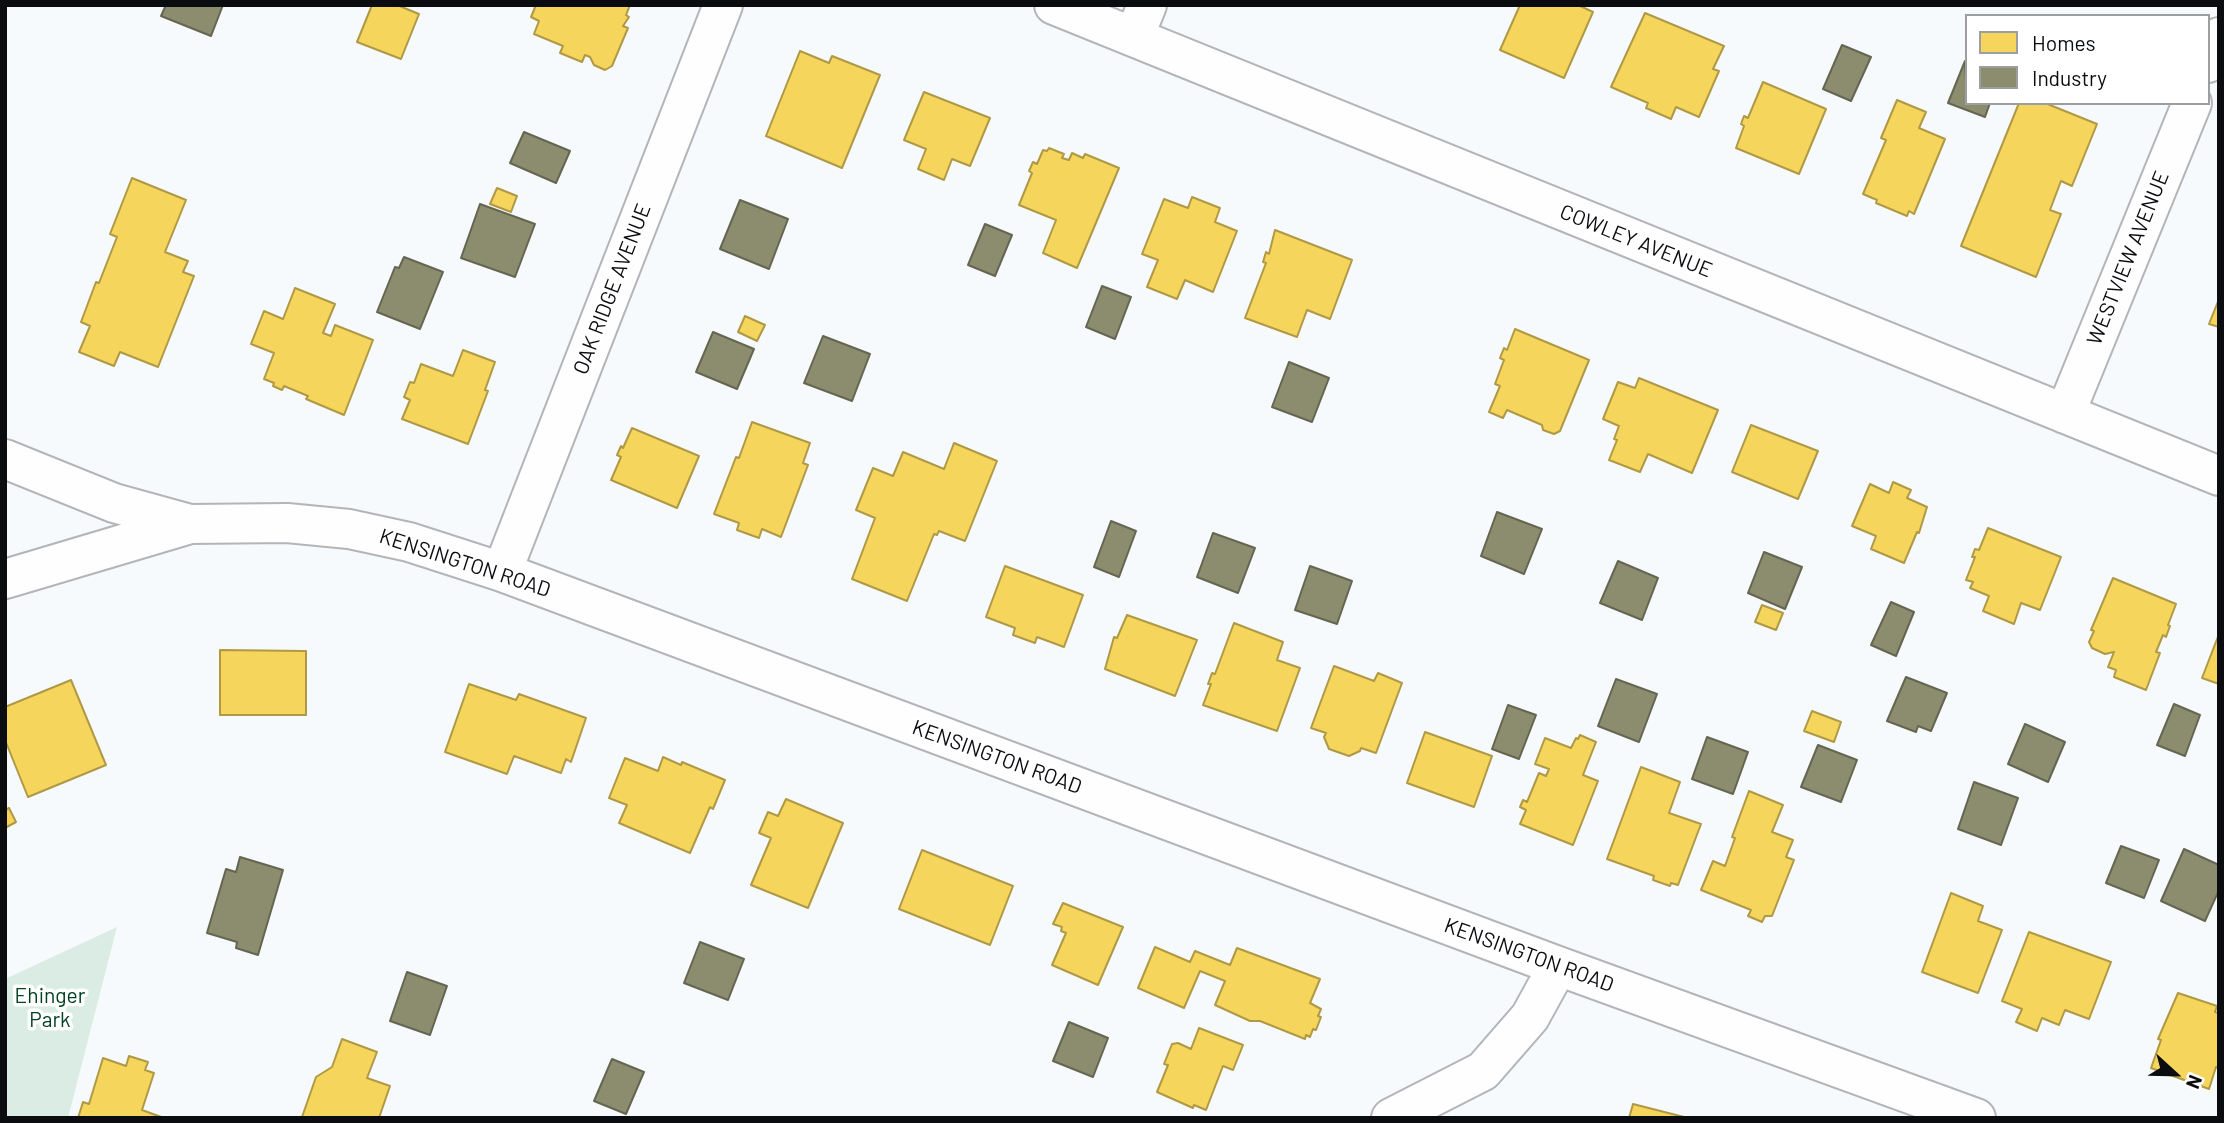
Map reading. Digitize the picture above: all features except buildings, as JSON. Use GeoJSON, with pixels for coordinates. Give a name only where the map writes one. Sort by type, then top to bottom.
{"type":"FeatureCollection","features":[{"type":"Feature","properties":{"kind":"street","name":"OAK RIDGE AVENUE"},"geometry":{"type":"LineString","coordinates":[[502,572],[723,5]]}},
{"type":"Feature","properties":{"kind":"street","name":"COWLEY AVENUE"},"geometry":{"type":"LineString","coordinates":[[1054,5],[1140,21],[2065,414],[2219,476]]}},
{"type":"Feature","properties":{"kind":"street"},"geometry":{"type":"LineString","coordinates":[[2210,58],[2219,37]]}},
{"type":"Feature","properties":{"kind":"street","name":"WESTVIEW AVENUE"},"geometry":{"type":"LineString","coordinates":[[2065,414],[2191,105]]}},
{"type":"Feature","properties":{"kind":"street","name":"KENSINGTON ROAD"},"geometry":{"type":"LineString","coordinates":[[5,459],[114,503],[190,524],[287,523],[349,528],[409,542],[502,572],[1558,966],[1976,1118]]}},
{"type":"Feature","properties":{"kind":"street"},"geometry":{"type":"LineString","coordinates":[[5,579],[190,524]]}},
{"type":"Feature","properties":{"kind":"street"},"geometry":{"type":"LineString","coordinates":[[1391,1118],[1483,1071],[1530,1017],[1558,966]]}},
{"type":"Feature","properties":{"kind":"green space","name":"Ehinger Park"},"geometry":{"type":"Polygon","coordinates":[[[117,927],[68,1118],[5,1118],[5,979],[117,927]]]}}]}
